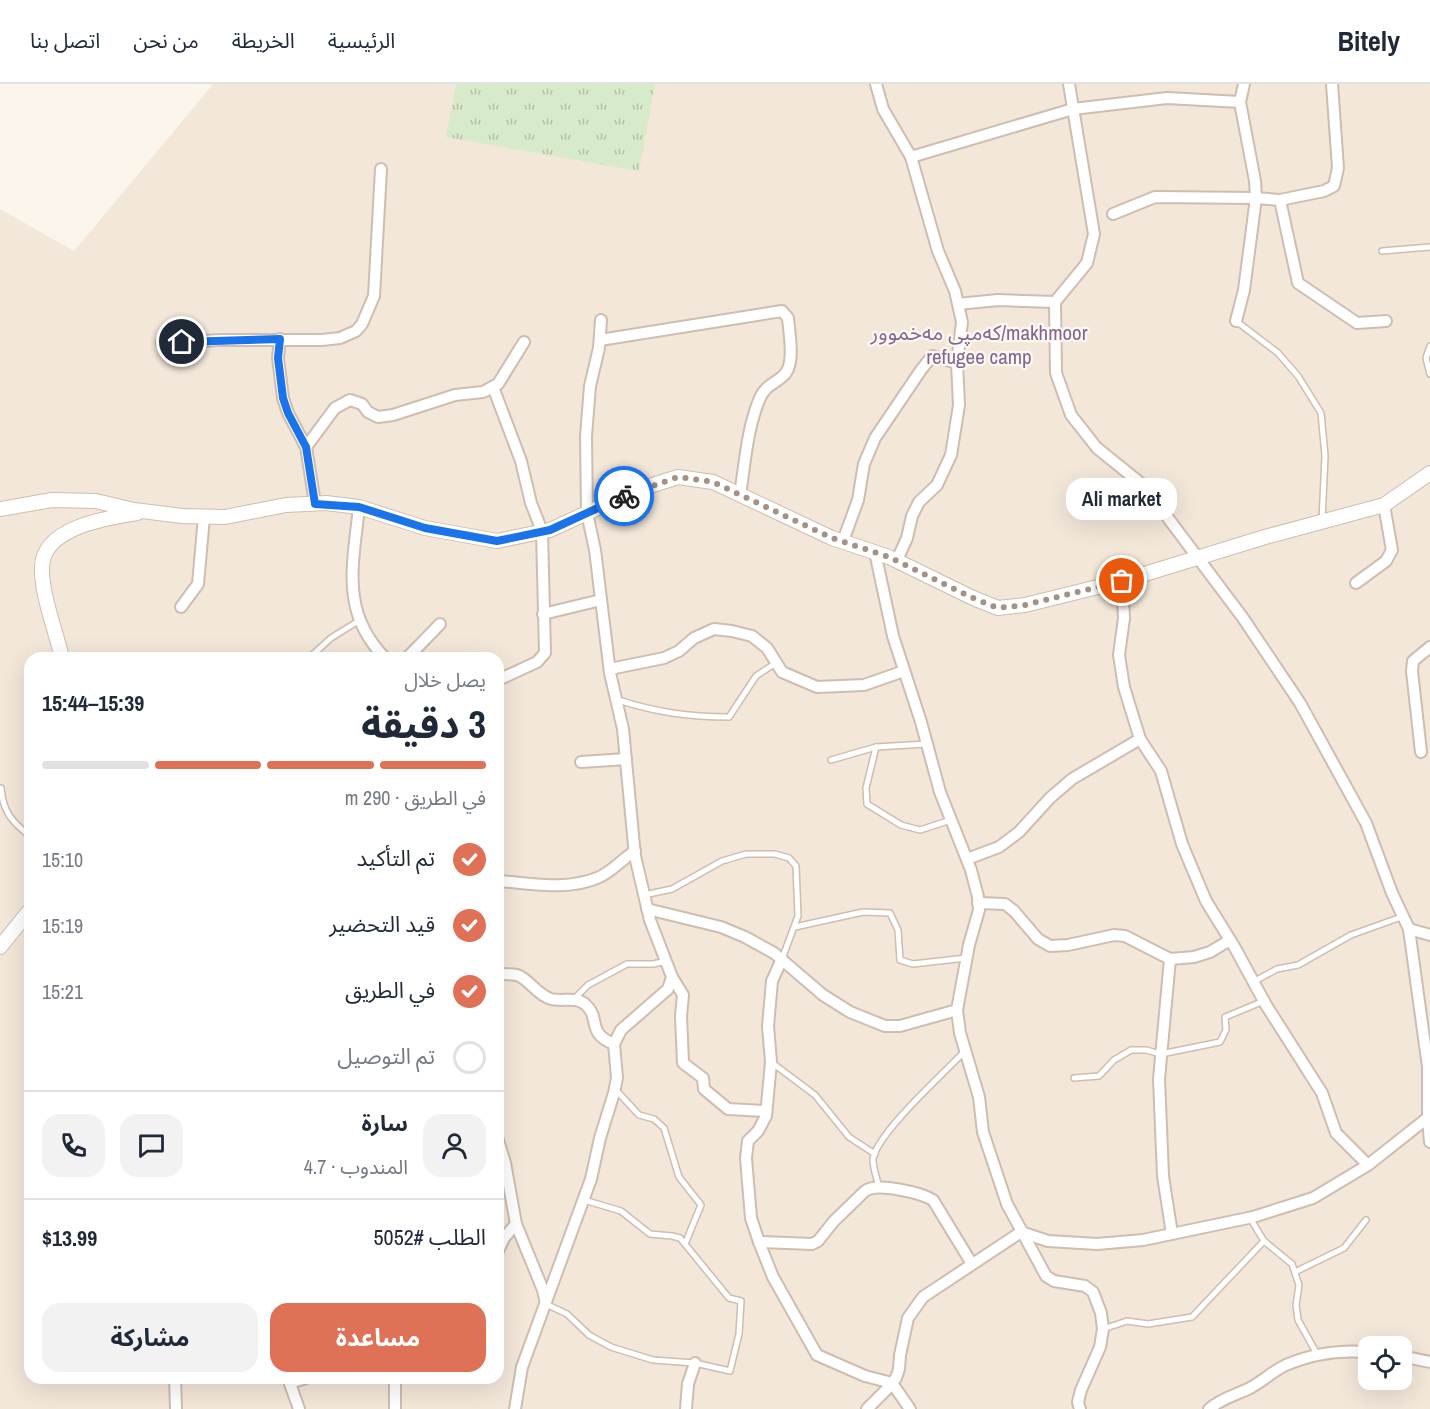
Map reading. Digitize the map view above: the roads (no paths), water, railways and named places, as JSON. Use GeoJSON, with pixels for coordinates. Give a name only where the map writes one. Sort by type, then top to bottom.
{"type":"FeatureCollection","features":[{"type":"Feature","properties":{"kind":"street"},"geometry":{"type":"LineString","coordinates":[[876,84],[883,109],[911,157],[938,251],[955,291],[962,322],[957,363],[959,405],[951,455],[937,485],[919,502],[897,560]]}},
{"type":"Feature","properties":{"kind":"street"},"geometry":{"type":"LineString","coordinates":[[1069,84],[1094,234],[1087,263],[1055,302],[1056,373],[1071,415],[1096,448],[1144,486],[1243,618],[1299,703],[1366,823],[1392,893],[1409,930],[1428,1067],[1430,1142]]}},
{"type":"Feature","properties":{"kind":"street"},"geometry":{"type":"LineString","coordinates":[[1236,321],[1244,290],[1256,198],[1255,181],[1240,102],[1244,84]]}},
{"type":"Feature","properties":{"kind":"street"},"geometry":{"type":"LineString","coordinates":[[1113,214],[1155,197],[1281,200],[1324,191],[1334,186],[1338,168],[1332,84]]}},
{"type":"Feature","properties":{"kind":"street"},"geometry":{"type":"LineString","coordinates":[[911,157],[1073,109],[1167,98],[1240,102]]}},
{"type":"Feature","properties":{"kind":"street"},"geometry":{"type":"LineString","coordinates":[[162,342],[322,340],[340,338],[356,330],[362,324],[374,296],[381,169]]}},
{"type":"Feature","properties":{"kind":"street"},"geometry":{"type":"LineString","coordinates":[[1281,200],[1298,283],[1357,323],[1386,321]]}},
{"type":"Feature","properties":{"kind":"street"},"geometry":{"type":"LineString","coordinates":[[958,304],[998,300],[1055,302]]}},
{"type":"Feature","properties":{"kind":"street"},"geometry":{"type":"LineString","coordinates":[[600,340],[782,311],[788,318],[790,365],[785,375],[764,390],[759,400],[750,433],[740,495]]}},
{"type":"Feature","properties":{"kind":"street"},"geometry":{"type":"LineString","coordinates":[[601,320],[600,340],[590,386],[586,436],[587,513],[595,550],[610,669],[623,729],[635,851],[644,895],[672,977],[683,995],[681,1016],[683,1063],[703,1078],[704,1089],[728,1109],[766,1111]]}},
{"type":"Feature","properties":{"kind":"street"},"geometry":{"type":"LineString","coordinates":[[280,339],[278,358],[283,398],[288,413],[306,447],[315,504]]}},
{"type":"Feature","properties":{"kind":"street"},"geometry":{"type":"LineString","coordinates":[[306,447],[335,408],[350,400],[362,404],[368,412],[378,417],[393,415],[455,395],[483,392],[494,387],[505,375],[524,342]]}},
{"type":"Feature","properties":{"kind":"street"},"geometry":{"type":"LineString","coordinates":[[843,542],[858,500],[864,464],[875,438],[932,356],[957,363]]}},
{"type":"Feature","properties":{"kind":"street"},"geometry":{"type":"LineString","coordinates":[[494,387],[522,461],[531,503],[542,531],[545,653],[537,662],[504,677]]}},
{"type":"Feature","properties":{"kind":"street"},"geometry":{"type":"LineString","coordinates":[[0,509],[52,500],[96,501],[145,512],[225,518],[286,505],[315,504],[359,507],[425,528],[497,541],[542,531],[637,490],[678,477],[713,482],[843,542],[897,560],[998,608],[1025,605],[1122,581],[1264,537],[1384,505],[1430,473]]}},
{"type":"Feature","properties":{"kind":"street"},"geometry":{"type":"LineString","coordinates":[[1356,583],[1386,561],[1392,550],[1384,505]]}},
{"type":"Feature","properties":{"kind":"street"},"geometry":{"type":"LineString","coordinates":[[359,507],[351,567],[353,599],[360,620],[379,652]]}},
{"type":"Feature","properties":{"kind":"street"},"geometry":{"type":"LineString","coordinates":[[60,652],[43,586],[42,566],[45,554],[54,542],[84,525],[145,512]]}},
{"type":"Feature","properties":{"kind":"street"},"geometry":{"type":"LineString","coordinates":[[181,608],[198,584],[204,517]]}},
{"type":"Feature","properties":{"kind":"street"},"geometry":{"type":"LineString","coordinates":[[875,552],[885,601],[904,670],[940,792],[967,859],[978,903],[979,909],[966,958],[957,1010],[965,1051],[979,1097],[983,1132],[1007,1204],[1046,1276],[1054,1281],[1085,1286],[1093,1292],[1101,1313],[1103,1329],[1100,1347],[1081,1390],[1078,1402],[1080,1409]]}},
{"type":"Feature","properties":{"kind":"street"},"geometry":{"type":"LineString","coordinates":[[1122,581],[1124,618],[1119,655],[1124,687],[1140,739],[1161,771],[1186,854],[1206,902],[1264,1002],[1322,1093],[1336,1132],[1368,1165]]}},
{"type":"Feature","properties":{"kind":"street"},"geometry":{"type":"LineString","coordinates":[[543,614],[601,600]]}},
{"type":"Feature","properties":{"kind":"street"},"geometry":{"type":"LineString","coordinates":[[412,652],[440,624]]}},
{"type":"Feature","properties":{"kind":"street"},"geometry":{"type":"LineString","coordinates":[[610,669],[664,658],[680,651],[694,638],[714,629],[752,636],[766,648],[782,672],[817,687],[864,685],[904,670]]}},
{"type":"Feature","properties":{"kind":"street"},"geometry":{"type":"LineString","coordinates":[[1421,752],[1425,740],[1412,671],[1413,661],[1430,647]]}},
{"type":"Feature","properties":{"kind":"street"},"geometry":{"type":"LineString","coordinates":[[967,859],[999,847],[1018,832],[1072,778],[1140,739]]}},
{"type":"Feature","properties":{"kind":"street"},"geometry":{"type":"LineString","coordinates":[[581,762],[626,759]]}},
{"type":"Feature","properties":{"kind":"street"},"geometry":{"type":"LineString","coordinates":[[504,882],[554,886],[579,882],[596,878],[609,871],[635,851]]}},
{"type":"Feature","properties":{"kind":"street"},"geometry":{"type":"LineString","coordinates":[[978,903],[1005,904],[1038,939],[1050,946],[1068,945],[1114,934],[1125,936],[1170,958],[1194,957],[1210,952],[1230,940]]}},
{"type":"Feature","properties":{"kind":"street"},"geometry":{"type":"LineString","coordinates":[[647,909],[721,927],[763,946],[783,960],[823,995],[850,1012],[885,1026],[900,1026],[957,1010]]}},
{"type":"Feature","properties":{"kind":"street"},"geometry":{"type":"LineString","coordinates":[[0,947],[24,917]]}},
{"type":"Feature","properties":{"kind":"street"},"geometry":{"type":"LineString","coordinates":[[1409,930],[1430,935]]}},
{"type":"Feature","properties":{"kind":"street"},"geometry":{"type":"LineString","coordinates":[[1170,958],[1159,1079],[1162,1165],[1172,1234]]}},
{"type":"Feature","properties":{"kind":"street"},"geometry":{"type":"LineString","coordinates":[[783,960],[772,981],[768,1026],[771,1062],[766,1111],[758,1131],[748,1141],[746,1158],[751,1218],[773,1277],[817,1355],[865,1376],[892,1383],[910,1409]]}},
{"type":"Feature","properties":{"kind":"street"},"geometry":{"type":"LineString","coordinates":[[504,974],[518,975],[549,999],[581,1000],[589,1008],[598,1034],[614,1044]]}},
{"type":"Feature","properties":{"kind":"street"},"geometry":{"type":"LineString","coordinates":[[515,1409],[522,1367],[584,1200],[615,1089],[617,1078],[614,1044],[621,1029],[668,989],[672,977]]}},
{"type":"Feature","properties":{"kind":"street"},"geometry":{"type":"LineString","coordinates":[[1021,1232],[1048,1241],[1097,1244],[1143,1240],[1250,1218],[1312,1197],[1368,1165],[1429,1117]]}},
{"type":"Feature","properties":{"kind":"street"},"geometry":{"type":"LineString","coordinates":[[504,1157],[516,1224],[543,1290],[546,1304]]}},
{"type":"Feature","properties":{"kind":"street"},"geometry":{"type":"LineString","coordinates":[[759,1242],[812,1244],[818,1241],[834,1221],[865,1191],[870,1187],[879,1187],[926,1196],[933,1200],[972,1264]]}},
{"type":"Feature","properties":{"kind":"street"},"geometry":{"type":"LineString","coordinates":[[504,1238],[516,1224]]}},
{"type":"Feature","properties":{"kind":"street"},"geometry":{"type":"LineString","coordinates":[[867,1409],[892,1383],[899,1369],[908,1318],[923,1297],[1021,1232]]}},
{"type":"Feature","properties":{"kind":"street"},"geometry":{"type":"LineString","coordinates":[[1209,1409],[1218,1402],[1250,1388],[1286,1365],[1317,1355],[1358,1351]]}},
{"type":"Feature","properties":{"kind":"street"},"geometry":{"type":"LineString","coordinates":[[1412,1358],[1430,1362]]}},
{"type":"Feature","properties":{"kind":"street"},"geometry":{"type":"LineString","coordinates":[[686,1409],[688,1384],[695,1363]]}},
{"type":"Feature","properties":{"kind":"street"},"geometry":{"type":"LineString","coordinates":[[176,1384],[176,1409]]}},
{"type":"Feature","properties":{"kind":"street"},"geometry":{"type":"LineString","coordinates":[[290,1384],[299,1409]]}},
{"type":"Feature","properties":{"kind":"street"},"geometry":{"type":"LineString","coordinates":[[395,1384],[395,1409]]}},
{"type":"Feature","properties":{"kind":"lane"},"geometry":{"type":"LineString","coordinates":[[1382,251],[1430,247]]}},
{"type":"Feature","properties":{"kind":"lane"},"geometry":{"type":"LineString","coordinates":[[1236,321],[1278,353],[1298,376],[1321,413],[1326,456],[1322,522]]}},
{"type":"Feature","properties":{"kind":"lane"},"geometry":{"type":"LineString","coordinates":[[1430,346],[1426,358],[1430,374]]}},
{"type":"Feature","properties":{"kind":"lane"},"geometry":{"type":"LineString","coordinates":[[316,652],[331,638],[360,620]]}},
{"type":"Feature","properties":{"kind":"lane"},"geometry":{"type":"LineString","coordinates":[[616,699],[649,710],[676,715],[729,717],[756,676],[777,663]]}},
{"type":"Feature","properties":{"kind":"lane"},"geometry":{"type":"LineString","coordinates":[[831,760],[876,747],[927,743]]}},
{"type":"Feature","properties":{"kind":"lane"},"geometry":{"type":"LineString","coordinates":[[876,747],[866,789],[867,804],[901,825],[920,830],[951,820]]}},
{"type":"Feature","properties":{"kind":"lane"},"geometry":{"type":"LineString","coordinates":[[1,788],[2,802],[13,823],[24,831]]}},
{"type":"Feature","properties":{"kind":"lane"},"geometry":{"type":"LineString","coordinates":[[644,895],[672,889],[722,861],[746,854],[775,854],[789,858],[795,866],[798,916],[783,960]]}},
{"type":"Feature","properties":{"kind":"lane"},"geometry":{"type":"LineString","coordinates":[[795,927],[863,912],[890,912],[898,930],[900,960],[913,964],[966,958]]}},
{"type":"Feature","properties":{"kind":"lane"},"geometry":{"type":"LineString","coordinates":[[1254,982],[1277,969],[1298,965],[1351,935],[1404,916]]}},
{"type":"Feature","properties":{"kind":"lane"},"geometry":{"type":"LineString","coordinates":[[573,1000],[588,985],[627,964],[653,964],[667,961]]}},
{"type":"Feature","properties":{"kind":"lane"},"geometry":{"type":"LineString","coordinates":[[1074,1078],[1099,1076],[1113,1060],[1131,1050],[1146,1050],[1161,1054],[1220,1042],[1226,1030],[1225,1017],[1264,1002]]}},
{"type":"Feature","properties":{"kind":"lane"},"geometry":{"type":"LineString","coordinates":[[879,1187],[873,1160],[878,1143],[965,1051]]}},
{"type":"Feature","properties":{"kind":"lane"},"geometry":{"type":"LineString","coordinates":[[771,1062],[815,1095],[849,1137],[875,1154]]}},
{"type":"Feature","properties":{"kind":"lane"},"geometry":{"type":"LineString","coordinates":[[615,1089],[639,1115],[654,1119],[664,1128],[679,1177],[701,1205],[685,1244]]}},
{"type":"Feature","properties":{"kind":"lane"},"geometry":{"type":"LineString","coordinates":[[546,1304],[567,1314],[589,1335],[611,1347],[653,1360],[695,1363],[730,1371],[739,1334],[741,1301],[729,1298],[680,1238],[650,1233],[621,1211],[584,1200]]}},
{"type":"Feature","properties":{"kind":"lane"},"geometry":{"type":"LineString","coordinates":[[1250,1218],[1264,1240],[1292,1264],[1299,1285],[1296,1305],[1298,1320],[1317,1355]]}},
{"type":"Feature","properties":{"kind":"lane"},"geometry":{"type":"LineString","coordinates":[[1295,1272],[1344,1248],[1366,1220]]}},
{"type":"Feature","properties":{"kind":"lane"},"geometry":{"type":"LineString","coordinates":[[1103,1329],[1127,1322],[1148,1324],[1192,1317],[1264,1240]]}},
{"type":"Feature","properties":{"kind":"place","name":"Ali market"},"geometry":{"type":"Point","coordinates":[1122,581]}},
{"type":"Feature","properties":{"kind":"district","name":"کەمپی مەخموور/makhmoor refugee camp"},"geometry":{"type":"Point","coordinates":[979,344]}}]}
